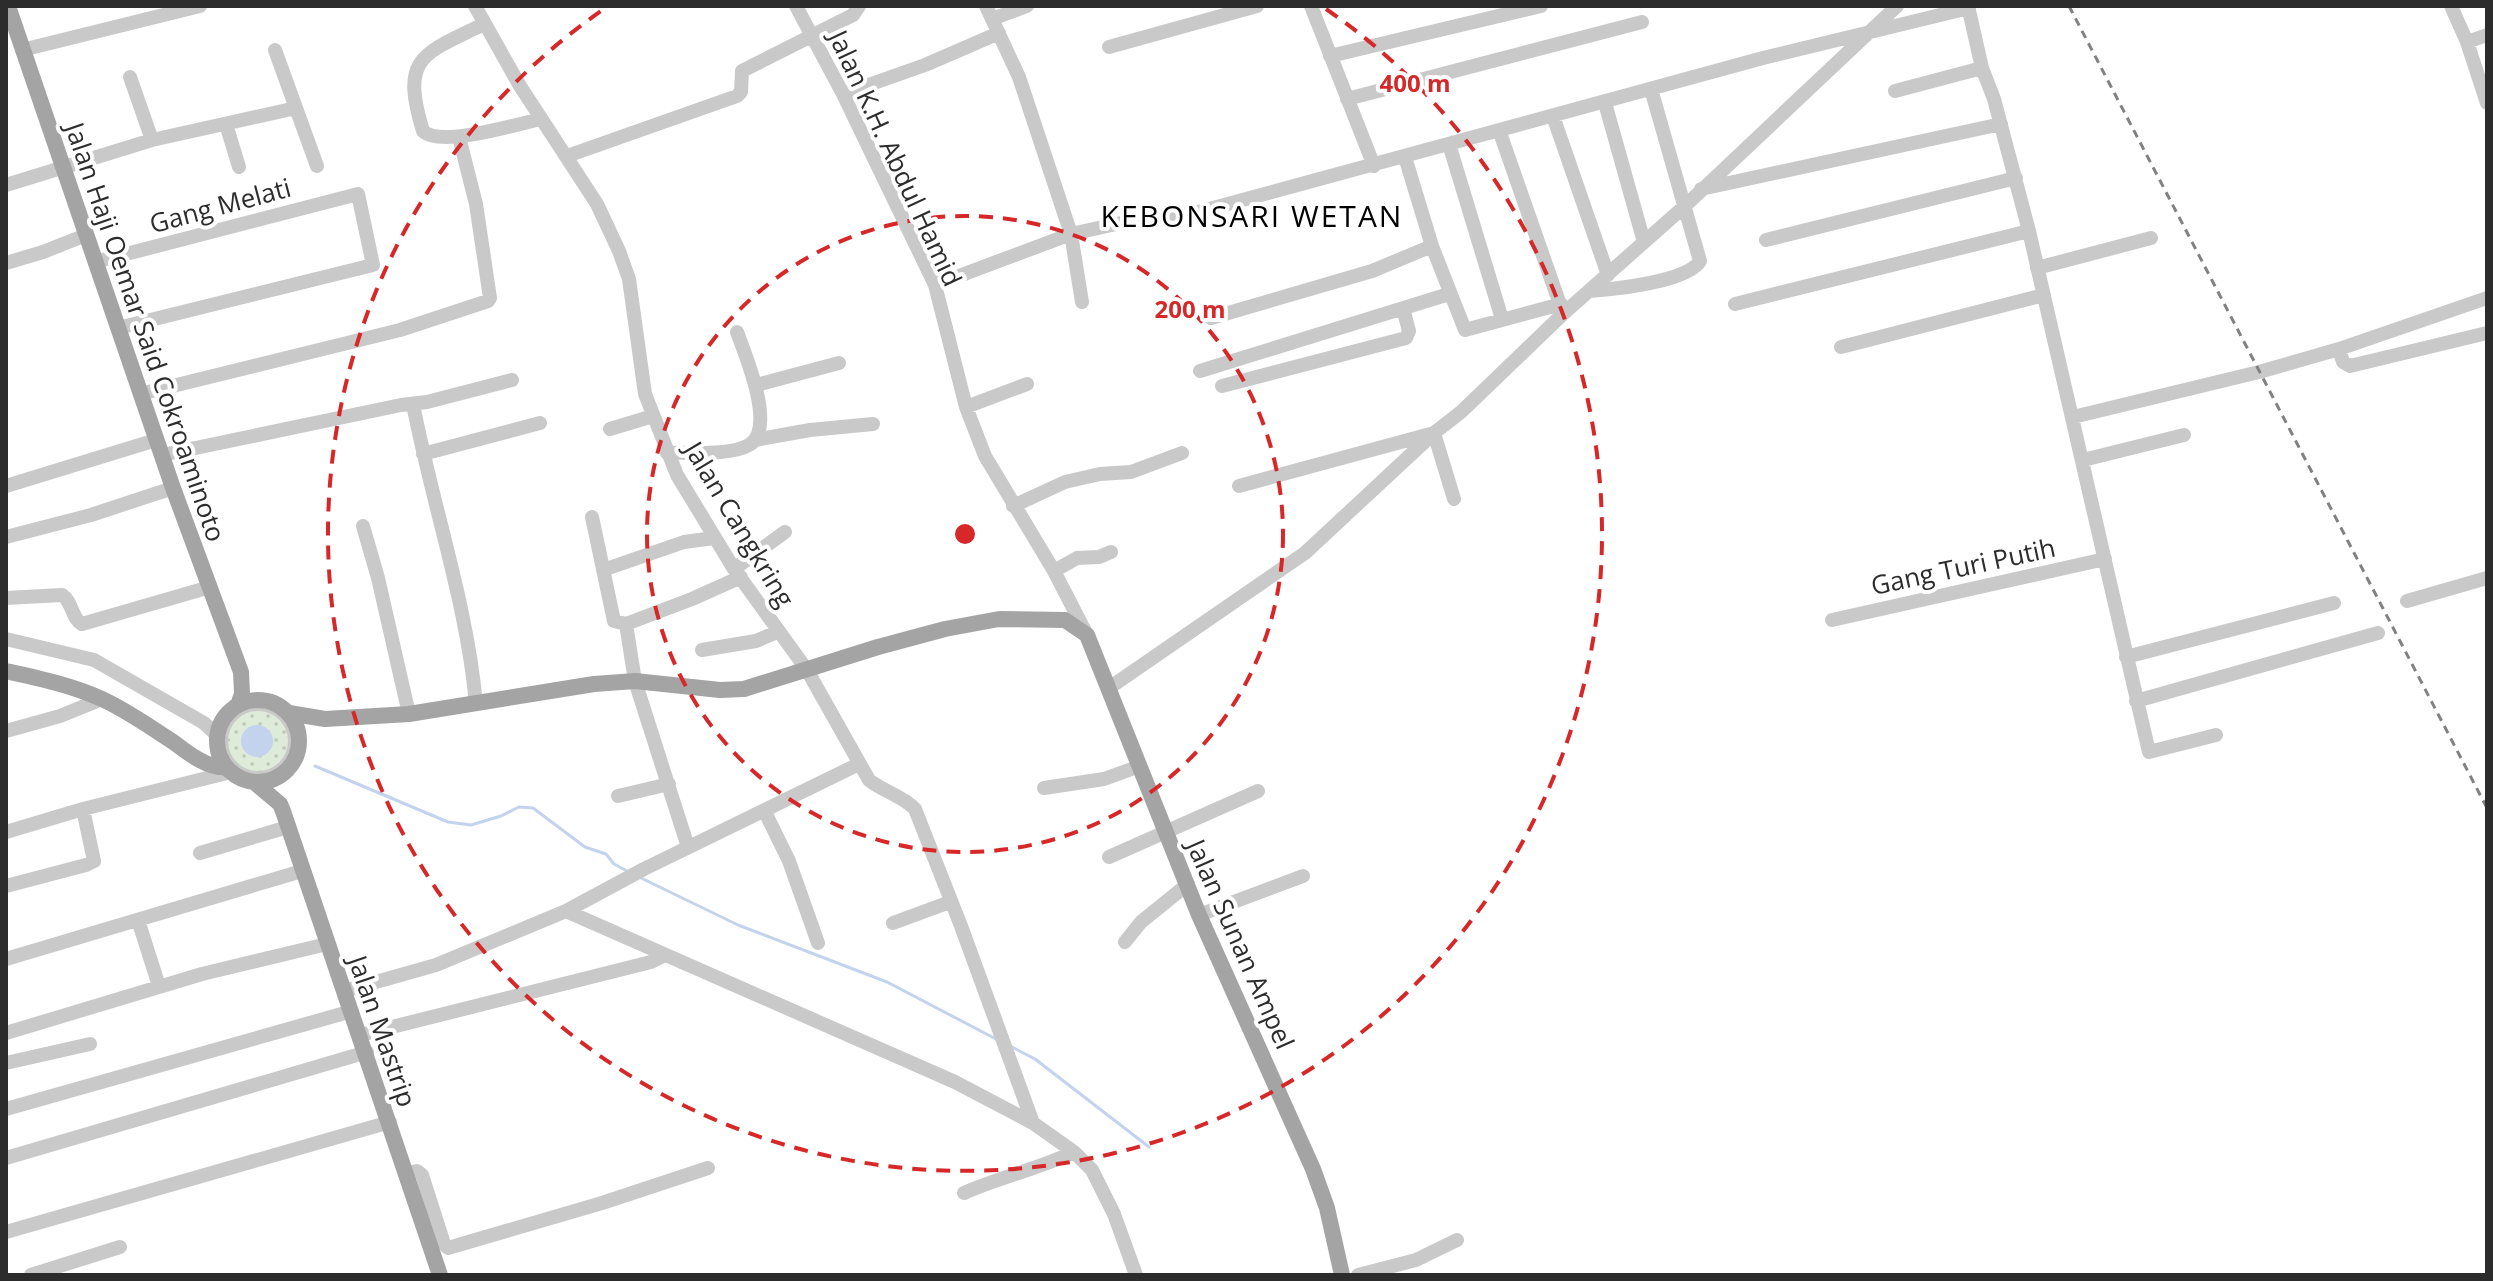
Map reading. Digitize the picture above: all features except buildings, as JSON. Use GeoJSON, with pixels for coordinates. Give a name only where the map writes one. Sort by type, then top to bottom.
{"type":"FeatureCollection","features":[{"type":"Feature","properties":{"kind":"main road","name":"Jalan Haji Oemar Said Cokroaminoto"},"geometry":{"type":"LineString","coordinates":[[8,6],[140,394],[241,672]]}},
{"type":"Feature","properties":{"kind":"main road"},"geometry":{"type":"LineString","coordinates":[[289,713],[325,719],[409,714],[594,684],[635,681],[720,690],[744,689],[945,629],[999,619],[1065,620],[1087,635]]}},
{"type":"Feature","properties":{"kind":"main road","name":"Jalan Sunan Ampel"},"geometry":{"type":"LineString","coordinates":[[1087,635],[1199,915],[1313,1169],[1327,1208],[1342,1275]]}},
{"type":"Feature","properties":{"kind":"main road"},"geometry":{"type":"LineString","coordinates":[[6,671],[102,699],[131,714],[193,756],[254,782],[280,804],[299,737],[289,713],[278,705],[252,700],[228,712],[220,723],[217,742],[228,770]]}},
{"type":"Feature","properties":{"kind":"main road"},"geometry":{"type":"LineString","coordinates":[[241,672],[249,685],[268,703]]}},
{"type":"Feature","properties":{"kind":"main road"},"geometry":{"type":"LineString","coordinates":[[238,705],[242,694],[241,672]]}},
{"type":"Feature","properties":{"kind":"main road"},"geometry":{"type":"LineString","coordinates":[[299,737],[312,724],[325,719]]}},
{"type":"Feature","properties":{"kind":"main road"},"geometry":{"type":"LineString","coordinates":[[193,756],[217,742]]}},
{"type":"Feature","properties":{"kind":"main road"},"geometry":{"type":"LineString","coordinates":[[254,782],[278,777],[288,769]]}},
{"type":"Feature","properties":{"kind":"main road","name":"Jalan Mastrip"},"geometry":{"type":"LineString","coordinates":[[280,804],[367,1052],[406,1174],[438,1247],[440,1275]]}},
{"type":"Feature","properties":{"kind":"street"},"geometry":{"type":"LineString","coordinates":[[22,50],[200,6]]}},
{"type":"Feature","properties":{"kind":"street","name":"Jalan K.H. Abdul Hamid"},"geometry":{"type":"LineString","coordinates":[[796,6],[843,94],[935,285],[966,407],[985,456],[1066,592],[1087,635]]}},
{"type":"Feature","properties":{"kind":"street"},"geometry":{"type":"LineString","coordinates":[[567,156],[737,96],[741,92],[742,71],[853,15],[859,6]]}},
{"type":"Feature","properties":{"kind":"street"},"geometry":{"type":"LineString","coordinates":[[1027,6],[989,12],[1019,77],[1071,234],[1082,302]]}},
{"type":"Feature","properties":{"kind":"street"},"geometry":{"type":"LineString","coordinates":[[1109,47],[1257,6]]}},
{"type":"Feature","properties":{"kind":"street"},"geometry":{"type":"LineString","coordinates":[[1311,6],[1374,166]]}},
{"type":"Feature","properties":{"kind":"street"},"geometry":{"type":"LineString","coordinates":[[1330,56],[1541,6]]}},
{"type":"Feature","properties":{"kind":"street"},"geometry":{"type":"LineString","coordinates":[[1109,688],[1305,553],[1434,433],[1461,412],[1562,308],[1589,291],[1686,205],[1897,6]]}},
{"type":"Feature","properties":{"kind":"street"},"geometry":{"type":"LineString","coordinates":[[2451,6],[2467,42],[2487,103]]}},
{"type":"Feature","properties":{"kind":"street","name":"Jalan Cangkring"},"geometry":{"type":"LineString","coordinates":[[480,7],[484,24],[597,204],[627,271],[643,387],[677,475],[737,573],[807,670],[869,780],[915,809],[1028,1109]]}},
{"type":"Feature","properties":{"kind":"street"},"geometry":{"type":"LineString","coordinates":[[935,285],[1071,234],[1148,217],[1180,217],[1872,30],[1968,7],[1982,68],[2001,124],[2029,231],[2149,752],[2216,735]]}},
{"type":"Feature","properties":{"kind":"street"},"geometry":{"type":"LineString","coordinates":[[1347,99],[1642,22]]}},
{"type":"Feature","properties":{"kind":"street"},"geometry":{"type":"LineString","coordinates":[[484,24],[431,50],[414,75],[412,83],[423,131],[435,138],[459,137],[541,119]]}},
{"type":"Feature","properties":{"kind":"street"},"geometry":{"type":"LineString","coordinates":[[843,94],[925,65],[999,33]]}},
{"type":"Feature","properties":{"kind":"street"},"geometry":{"type":"LineString","coordinates":[[2467,42],[2487,35]]}},
{"type":"Feature","properties":{"kind":"street"},"geometry":{"type":"LineString","coordinates":[[275,50],[317,166]]}},
{"type":"Feature","properties":{"kind":"street"},"geometry":{"type":"LineString","coordinates":[[1895,91],[1982,68]]}},
{"type":"Feature","properties":{"kind":"street"},"geometry":{"type":"LineString","coordinates":[[130,77],[152,140]]}},
{"type":"Feature","properties":{"kind":"street"},"geometry":{"type":"LineString","coordinates":[[1589,291],[1627,287],[1692,270],[1698,265],[1700,255],[1651,89]]}},
{"type":"Feature","properties":{"kind":"street"},"geometry":{"type":"LineString","coordinates":[[1605,103],[1644,242]]}},
{"type":"Feature","properties":{"kind":"street"},"geometry":{"type":"LineString","coordinates":[[6,185],[152,140],[296,108]]}},
{"type":"Feature","properties":{"kind":"street"},"geometry":{"type":"LineString","coordinates":[[1553,116],[1608,275]]}},
{"type":"Feature","properties":{"kind":"street"},"geometry":{"type":"LineString","coordinates":[[226,124],[239,167]]}},
{"type":"Feature","properties":{"kind":"street"},"geometry":{"type":"LineString","coordinates":[[1701,189],[2001,124]]}},
{"type":"Feature","properties":{"kind":"street"},"geometry":{"type":"LineString","coordinates":[[1499,130],[1562,308]]}},
{"type":"Feature","properties":{"kind":"street"},"geometry":{"type":"LineString","coordinates":[[140,394],[400,330],[488,301],[476,204],[459,137]]}},
{"type":"Feature","properties":{"kind":"street"},"geometry":{"type":"LineString","coordinates":[[1449,144],[1502,319]]}},
{"type":"Feature","properties":{"kind":"street"},"geometry":{"type":"LineString","coordinates":[[1405,157],[1432,246],[1465,330],[1502,319],[1562,308]]}},
{"type":"Feature","properties":{"kind":"street"},"geometry":{"type":"LineString","coordinates":[[1766,240],[2016,178]]}},
{"type":"Feature","properties":{"kind":"street","name":"Gang Melati"},"geometry":{"type":"LineString","coordinates":[[95,262],[358,194],[373,265],[118,328]]}},
{"type":"Feature","properties":{"kind":"street"},"geometry":{"type":"LineString","coordinates":[[1735,304],[2029,231]]}},
{"type":"Feature","properties":{"kind":"street"},"geometry":{"type":"LineString","coordinates":[[6,263],[86,235]]}},
{"type":"Feature","properties":{"kind":"street"},"geometry":{"type":"LineString","coordinates":[[2037,268],[2151,238]]}},
{"type":"Feature","properties":{"kind":"street"},"geometry":{"type":"LineString","coordinates":[[1211,318],[1372,271],[1432,246]]}},
{"type":"Feature","properties":{"kind":"street"},"geometry":{"type":"LineString","coordinates":[[1200,371],[1449,294]]}},
{"type":"Feature","properties":{"kind":"street"},"geometry":{"type":"LineString","coordinates":[[1841,347],[2044,295]]}},
{"type":"Feature","properties":{"kind":"street"},"geometry":{"type":"LineString","coordinates":[[2073,417],[2259,372],[2339,349],[2487,298]]}},
{"type":"Feature","properties":{"kind":"street"},"geometry":{"type":"LineString","coordinates":[[1222,386],[1406,338],[1409,331],[1403,308]]}},
{"type":"Feature","properties":{"kind":"street"},"geometry":{"type":"LineString","coordinates":[[737,332],[756,385],[759,425],[755,440]]}},
{"type":"Feature","properties":{"kind":"street"},"geometry":{"type":"LineString","coordinates":[[2339,349],[2343,362],[2350,366],[2487,333]]}},
{"type":"Feature","properties":{"kind":"street"},"geometry":{"type":"LineString","coordinates":[[756,385],[839,363]]}},
{"type":"Feature","properties":{"kind":"street"},"geometry":{"type":"LineString","coordinates":[[6,486],[159,448],[413,404],[512,380]]}},
{"type":"Feature","properties":{"kind":"street"},"geometry":{"type":"LineString","coordinates":[[966,407],[1027,384]]}},
{"type":"Feature","properties":{"kind":"street"},"geometry":{"type":"LineString","coordinates":[[413,404],[472,658],[476,704]]}},
{"type":"Feature","properties":{"kind":"street"},"geometry":{"type":"LineString","coordinates":[[610,429],[653,416]]}},
{"type":"Feature","properties":{"kind":"street"},"geometry":{"type":"LineString","coordinates":[[423,454],[540,423]]}},
{"type":"Feature","properties":{"kind":"street"},"geometry":{"type":"LineString","coordinates":[[667,453],[731,450],[748,446],[755,440],[810,430],[873,424]]}},
{"type":"Feature","properties":{"kind":"street"},"geometry":{"type":"LineString","coordinates":[[1239,486],[1434,433]]}},
{"type":"Feature","properties":{"kind":"street"},"geometry":{"type":"LineString","coordinates":[[1434,433],[1454,499]]}},
{"type":"Feature","properties":{"kind":"street"},"geometry":{"type":"LineString","coordinates":[[2083,460],[2184,435]]}},
{"type":"Feature","properties":{"kind":"street"},"geometry":{"type":"LineString","coordinates":[[1013,506],[1065,482],[1100,474],[1131,472],[1182,453]]}},
{"type":"Feature","properties":{"kind":"street"},"geometry":{"type":"LineString","coordinates":[[6,537],[91,515],[173,488]]}},
{"type":"Feature","properties":{"kind":"street"},"geometry":{"type":"LineString","coordinates":[[592,517],[614,621],[626,624],[737,573],[785,532]]}},
{"type":"Feature","properties":{"kind":"street"},"geometry":{"type":"LineString","coordinates":[[363,526],[409,714]]}},
{"type":"Feature","properties":{"kind":"street"},"geometry":{"type":"LineString","coordinates":[[603,570],[684,542],[714,538]]}},
{"type":"Feature","properties":{"kind":"street"},"geometry":{"type":"LineString","coordinates":[[1054,571],[1077,558],[1094,558],[1111,552]]}},
{"type":"Feature","properties":{"kind":"street","name":"Gang Turi Putih"},"geometry":{"type":"LineString","coordinates":[[1832,620],[2105,559]]}},
{"type":"Feature","properties":{"kind":"street"},"geometry":{"type":"LineString","coordinates":[[2407,601],[2487,578]]}},
{"type":"Feature","properties":{"kind":"street"},"geometry":{"type":"LineString","coordinates":[[6,598],[62,595],[67,598],[76,619],[82,624],[210,587]]}},
{"type":"Feature","properties":{"kind":"street"},"geometry":{"type":"LineString","coordinates":[[1047,618],[1062,607],[1066,592]]}},
{"type":"Feature","properties":{"kind":"street"},"geometry":{"type":"LineString","coordinates":[[2126,657],[2334,603]]}},
{"type":"Feature","properties":{"kind":"street"},"geometry":{"type":"LineString","coordinates":[[626,624],[635,681],[688,847]]}},
{"type":"Feature","properties":{"kind":"street"},"geometry":{"type":"LineString","coordinates":[[702,650],[756,641],[777,632]]}},
{"type":"Feature","properties":{"kind":"street"},"geometry":{"type":"LineString","coordinates":[[2136,701],[2378,633]]}},
{"type":"Feature","properties":{"kind":"street"},"geometry":{"type":"LineString","coordinates":[[6,639],[94,660],[191,715],[217,742]]}},
{"type":"Feature","properties":{"kind":"street"},"geometry":{"type":"LineString","coordinates":[[6,731],[60,716],[102,699]]}},
{"type":"Feature","properties":{"kind":"street"},"geometry":{"type":"LineString","coordinates":[[268,703],[290,723],[294,747],[290,759],[272,775],[249,777],[229,765],[221,744],[222,732],[234,713],[245,707],[268,703]]}},
{"type":"Feature","properties":{"kind":"street"},"geometry":{"type":"LineString","coordinates":[[344,991],[436,965],[566,911],[644,869],[859,764]]}},
{"type":"Feature","properties":{"kind":"street"},"geometry":{"type":"LineString","coordinates":[[1044,788],[1104,779],[1140,766]]}},
{"type":"Feature","properties":{"kind":"street"},"geometry":{"type":"LineString","coordinates":[[6,832],[228,770]]}},
{"type":"Feature","properties":{"kind":"street"},"geometry":{"type":"LineString","coordinates":[[618,796],[669,784]]}},
{"type":"Feature","properties":{"kind":"street"},"geometry":{"type":"LineString","coordinates":[[1109,857],[1258,791]]}},
{"type":"Feature","properties":{"kind":"street"},"geometry":{"type":"LineString","coordinates":[[6,886],[94,861],[83,809]]}},
{"type":"Feature","properties":{"kind":"street"},"geometry":{"type":"LineString","coordinates":[[765,812],[789,861],[818,943]]}},
{"type":"Feature","properties":{"kind":"street"},"geometry":{"type":"LineString","coordinates":[[200,853],[288,827]]}},
{"type":"Feature","properties":{"kind":"street"},"geometry":{"type":"LineString","coordinates":[[6,959],[302,871]]}},
{"type":"Feature","properties":{"kind":"street"},"geometry":{"type":"LineString","coordinates":[[1199,915],[1303,876]]}},
{"type":"Feature","properties":{"kind":"street"},"geometry":{"type":"LineString","coordinates":[[1125,942],[1138,924],[1188,884]]}},
{"type":"Feature","properties":{"kind":"street"},"geometry":{"type":"LineString","coordinates":[[893,923],[950,902]]}},
{"type":"Feature","properties":{"kind":"street"},"geometry":{"type":"LineString","coordinates":[[566,911],[955,1082],[1028,1109],[1092,1170],[1114,1214],[1136,1275]]}},
{"type":"Feature","properties":{"kind":"street"},"geometry":{"type":"LineString","coordinates":[[138,920],[159,986]]}},
{"type":"Feature","properties":{"kind":"street"},"geometry":{"type":"LineString","coordinates":[[6,1033],[159,986],[327,944]]}},
{"type":"Feature","properties":{"kind":"street"},"geometry":{"type":"LineString","coordinates":[[360,1035],[651,962],[663,956]]}},
{"type":"Feature","properties":{"kind":"street"},"geometry":{"type":"LineString","coordinates":[[6,1109],[352,1011]]}},
{"type":"Feature","properties":{"kind":"street"},"geometry":{"type":"LineString","coordinates":[[6,1063],[90,1044]]}},
{"type":"Feature","properties":{"kind":"street"},"geometry":{"type":"LineString","coordinates":[[6,1158],[367,1052]]}},
{"type":"Feature","properties":{"kind":"street"},"geometry":{"type":"LineString","coordinates":[[6,1232],[390,1122]]}},
{"type":"Feature","properties":{"kind":"street"},"geometry":{"type":"LineString","coordinates":[[964,1193],[1074,1152]]}},
{"type":"Feature","properties":{"kind":"street"},"geometry":{"type":"LineString","coordinates":[[438,1247],[448,1248],[708,1168]]}},
{"type":"Feature","properties":{"kind":"street"},"geometry":{"type":"LineString","coordinates":[[1358,1275],[1416,1260],[1457,1240]]}},
{"type":"Feature","properties":{"kind":"street"},"geometry":{"type":"LineString","coordinates":[[31,1275],[120,1247]]}},
{"type":"Feature","properties":{"kind":"green space"},"geometry":{"type":"Polygon","coordinates":[[[258,707],[282,717],[292,741],[282,765],[258,775],[234,765],[224,741],[234,717],[258,707]]]}},
{"type":"Feature","properties":{"kind":"water"},"geometry":{"type":"Polygon","coordinates":[[[257,725],[268,730],[273,741],[268,752],[257,757],[246,752],[241,741],[246,730],[257,725]]]}},
{"type":"Feature","properties":{"kind":"waterway"},"geometry":{"type":"LineString","coordinates":[[315,766],[448,822],[471,825],[519,807],[533,808],[585,847],[606,854],[614,864],[629,872]]}},
{"type":"Feature","properties":{"kind":"waterway"},"geometry":{"type":"LineString","coordinates":[[639,877],[738,925],[887,982],[996,1039]]}},
{"type":"Feature","properties":{"kind":"waterway"},"geometry":{"type":"LineString","coordinates":[[1010,1046],[1035,1059],[1149,1147]]}},
{"type":"Feature","properties":{"kind":"railway"},"geometry":{"type":"LineString","coordinates":[[2069,6],[2487,808]]}},
{"type":"Feature","properties":{"kind":"district","name":"KEBONSARI WETAN"},"geometry":{"type":"Point","coordinates":[1252,215]}}]}
